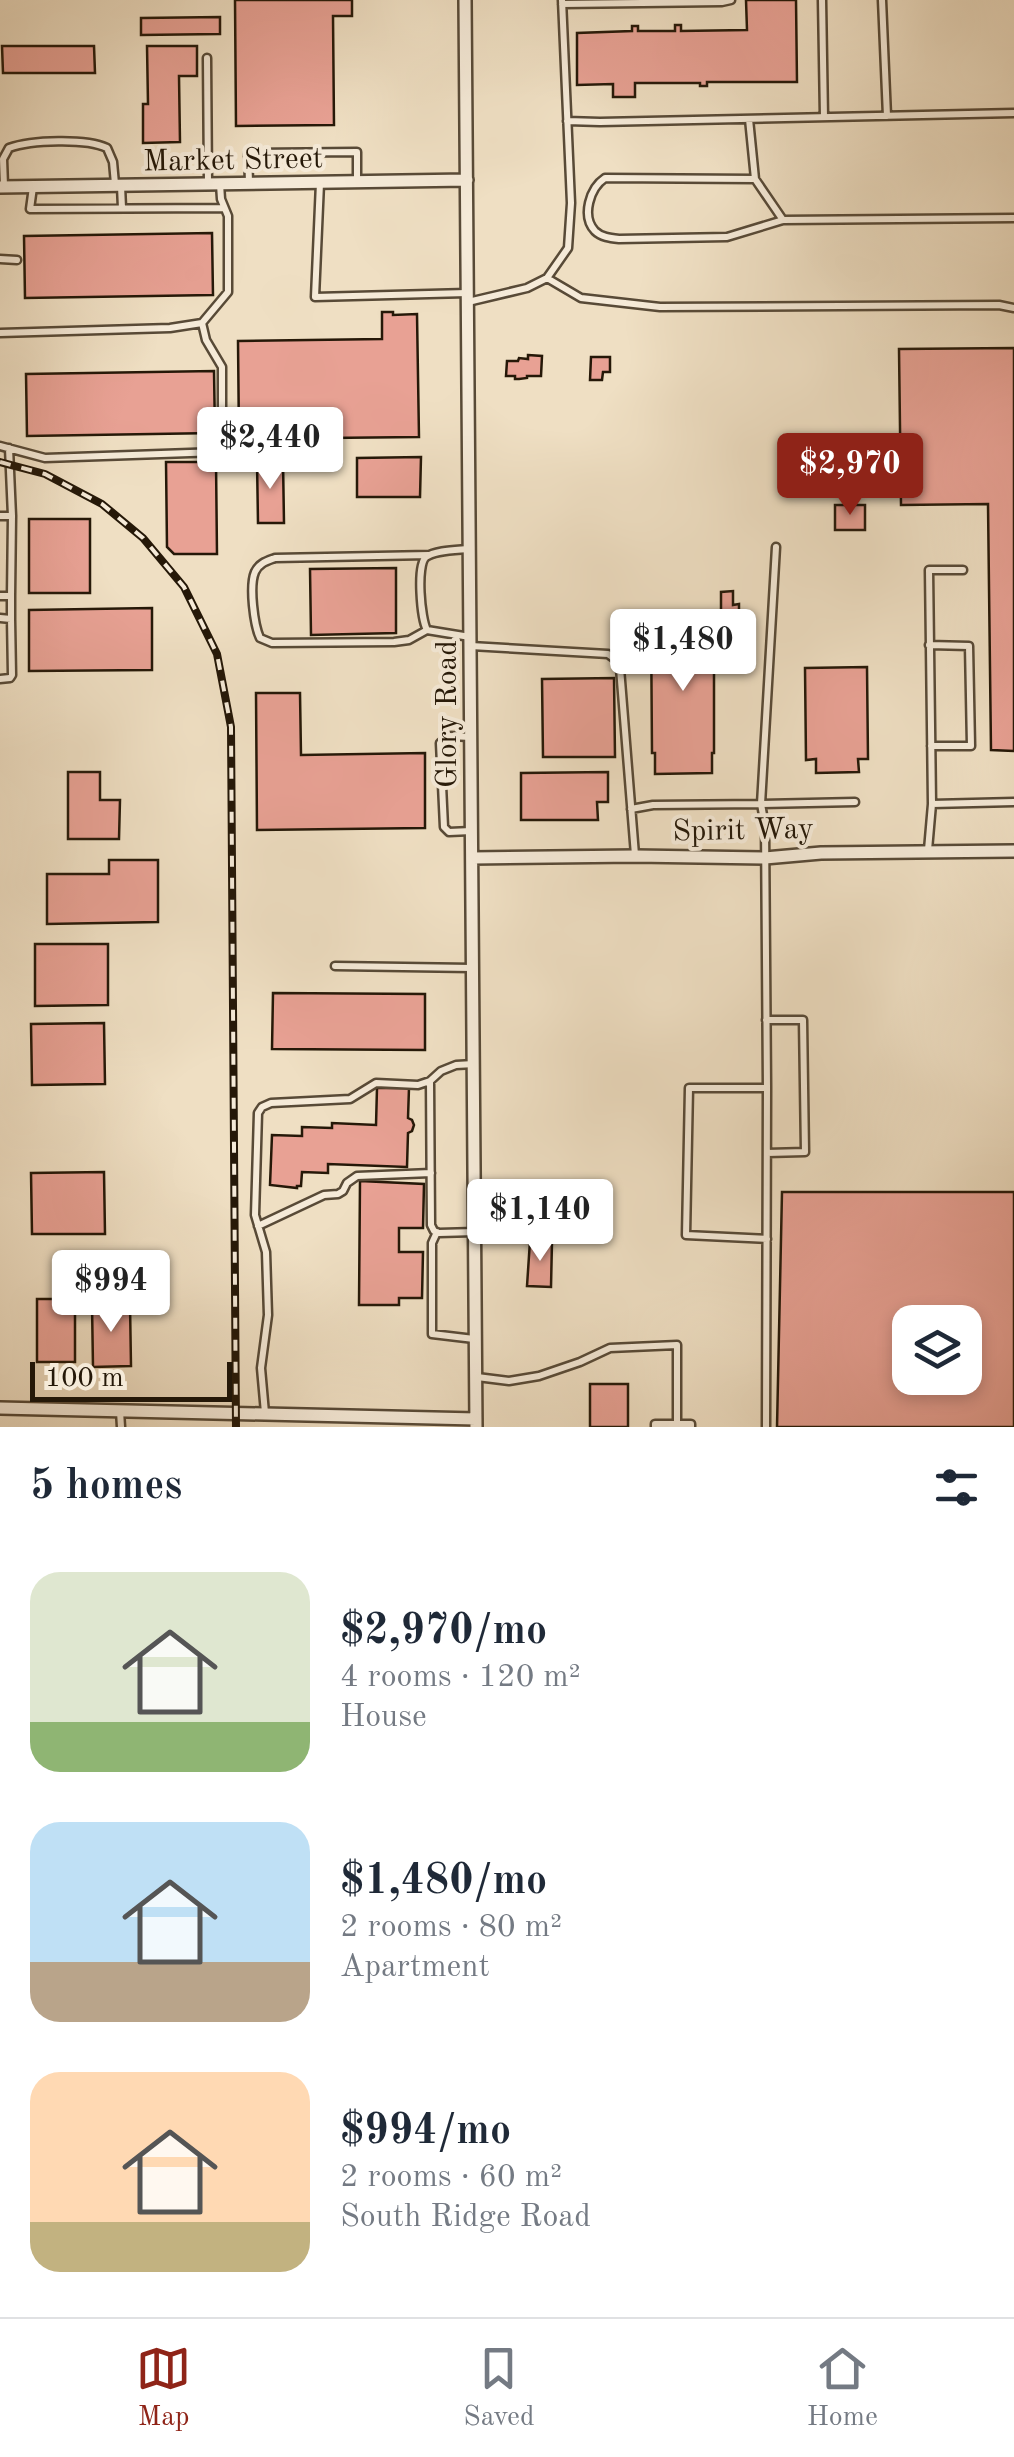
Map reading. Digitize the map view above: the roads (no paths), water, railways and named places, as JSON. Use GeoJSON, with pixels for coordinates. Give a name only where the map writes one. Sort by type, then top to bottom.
{"type":"FeatureCollection","features":[{"type":"Feature","properties":{"kind":"street","name":"Glory Road"},"geometry":{"type":"LineString","coordinates":[[465,0],[476,1423]]}},
{"type":"Feature","properties":{"kind":"street","name":"Market Street"},"geometry":{"type":"LineString","coordinates":[[2,187],[468,180]]}},
{"type":"Feature","properties":{"kind":"street","name":"Spirit Way"},"geometry":{"type":"LineString","coordinates":[[472,858],[765,858],[821,853],[1014,851]]}},
{"type":"Feature","properties":{"kind":"street"},"geometry":{"type":"LineString","coordinates":[[0,1408],[265,1413],[476,1423]]}},
{"type":"Feature","properties":{"kind":"lane"},"geometry":{"type":"LineString","coordinates":[[320,183],[315,298],[468,297],[527,288],[547,278],[568,248],[571,202],[562,2],[731,0]]}},
{"type":"Feature","properties":{"kind":"lane"},"geometry":{"type":"LineString","coordinates":[[822,0],[824,117]]}},
{"type":"Feature","properties":{"kind":"lane"},"geometry":{"type":"LineString","coordinates":[[882,0],[888,116]]}},
{"type":"Feature","properties":{"kind":"lane"},"geometry":{"type":"LineString","coordinates":[[0,333],[202,324],[228,292],[228,216],[214,184],[207,58]]}},
{"type":"Feature","properties":{"kind":"lane"},"geometry":{"type":"LineString","coordinates":[[567,120],[1014,113]]}},
{"type":"Feature","properties":{"kind":"lane"},"geometry":{"type":"LineString","coordinates":[[748,119],[755,180],[783,220]]}},
{"type":"Feature","properties":{"kind":"lane"},"geometry":{"type":"LineString","coordinates":[[2,187],[3,159],[9,148],[22,143],[95,142],[107,148],[113,162],[122,208]]}},
{"type":"Feature","properties":{"kind":"lane"},"geometry":{"type":"LineString","coordinates":[[249,184],[248,153],[356,152],[357,182]]}},
{"type":"Feature","properties":{"kind":"lane"},"geometry":{"type":"LineString","coordinates":[[755,180],[605,178],[597,184],[589,201],[589,220],[593,230],[619,239],[727,237],[783,220],[1014,218]]}},
{"type":"Feature","properties":{"kind":"lane"},"geometry":{"type":"LineString","coordinates":[[32,187],[30,210],[224,208]]}},
{"type":"Feature","properties":{"kind":"lane"},"geometry":{"type":"LineString","coordinates":[[0,260],[18,260]]}},
{"type":"Feature","properties":{"kind":"lane"},"geometry":{"type":"LineString","coordinates":[[547,278],[581,298],[660,307],[1014,308]]}},
{"type":"Feature","properties":{"kind":"lane"},"geometry":{"type":"LineString","coordinates":[[0,680],[12,675],[12,516],[4,447],[44,458],[219,452],[222,367],[206,340],[202,324]]}},
{"type":"Feature","properties":{"kind":"lane"},"geometry":{"type":"LineString","coordinates":[[0,516],[12,516]]}},
{"type":"Feature","properties":{"kind":"lane"},"geometry":{"type":"LineString","coordinates":[[766,1427],[767,1088],[761,804],[776,547]]}},
{"type":"Feature","properties":{"kind":"lane"},"geometry":{"type":"LineString","coordinates":[[427,630],[409,640],[394,642],[272,643],[260,638],[254,626],[254,575],[261,563],[275,558],[429,554],[470,548]]}},
{"type":"Feature","properties":{"kind":"lane"},"geometry":{"type":"LineString","coordinates":[[429,554],[421,569],[422,622],[427,630],[471,642],[608,654],[615,659],[620,668],[634,856]]}},
{"type":"Feature","properties":{"kind":"lane"},"geometry":{"type":"LineString","coordinates":[[928,852],[932,804],[929,570],[963,570]]}},
{"type":"Feature","properties":{"kind":"lane"},"geometry":{"type":"LineString","coordinates":[[0,596],[11,596]]}},
{"type":"Feature","properties":{"kind":"lane"},"geometry":{"type":"LineString","coordinates":[[0,618],[11,619]]}},
{"type":"Feature","properties":{"kind":"lane"},"geometry":{"type":"LineString","coordinates":[[929,646],[970,646],[971,746],[931,746]]}},
{"type":"Feature","properties":{"kind":"lane"},"geometry":{"type":"LineString","coordinates":[[471,737],[448,736],[440,743],[444,827],[449,832],[472,832]]}},
{"type":"Feature","properties":{"kind":"lane"},"geometry":{"type":"LineString","coordinates":[[631,809],[855,802]]}},
{"type":"Feature","properties":{"kind":"lane"},"geometry":{"type":"LineString","coordinates":[[932,804],[1014,802]]}},
{"type":"Feature","properties":{"kind":"lane"},"geometry":{"type":"LineString","coordinates":[[335,966],[473,968]]}},
{"type":"Feature","properties":{"kind":"lane"},"geometry":{"type":"LineString","coordinates":[[766,1020],[803,1020],[805,1152],[767,1153]]}},
{"type":"Feature","properties":{"kind":"lane"},"geometry":{"type":"LineString","coordinates":[[265,1413],[262,1368],[268,1315],[266,1252],[255,1214],[258,1114],[262,1107],[271,1103],[350,1099],[376,1084],[418,1085],[430,1081],[441,1070],[474,1064]]}},
{"type":"Feature","properties":{"kind":"lane"},"geometry":{"type":"LineString","coordinates":[[430,1081],[431,1225],[437,1232],[475,1232]]}},
{"type":"Feature","properties":{"kind":"lane"},"geometry":{"type":"LineString","coordinates":[[766,1239],[686,1235],[688,1088],[767,1088]]}},
{"type":"Feature","properties":{"kind":"lane"},"geometry":{"type":"LineString","coordinates":[[258,1226],[324,1195],[338,1194],[358,1176],[431,1173]]}},
{"type":"Feature","properties":{"kind":"lane"},"geometry":{"type":"LineString","coordinates":[[437,1232],[432,1243],[432,1334],[476,1340]]}},
{"type":"Feature","properties":{"kind":"lane"},"geometry":{"type":"LineString","coordinates":[[476,1377],[509,1381],[539,1376],[610,1348],[677,1345],[677,1424]]}},
{"type":"Feature","properties":{"kind":"lane"},"geometry":{"type":"LineString","coordinates":[[120,1410],[121,1427]]}},
{"type":"Feature","properties":{"kind":"lane"},"geometry":{"type":"LineString","coordinates":[[655,1427],[691,1427]]}},
{"type":"Feature","properties":{"kind":"railway"},"geometry":{"type":"LineString","coordinates":[[0,462],[45,474],[102,504],[143,538],[184,587],[217,654],[231,727],[236,1427]]}}]}
